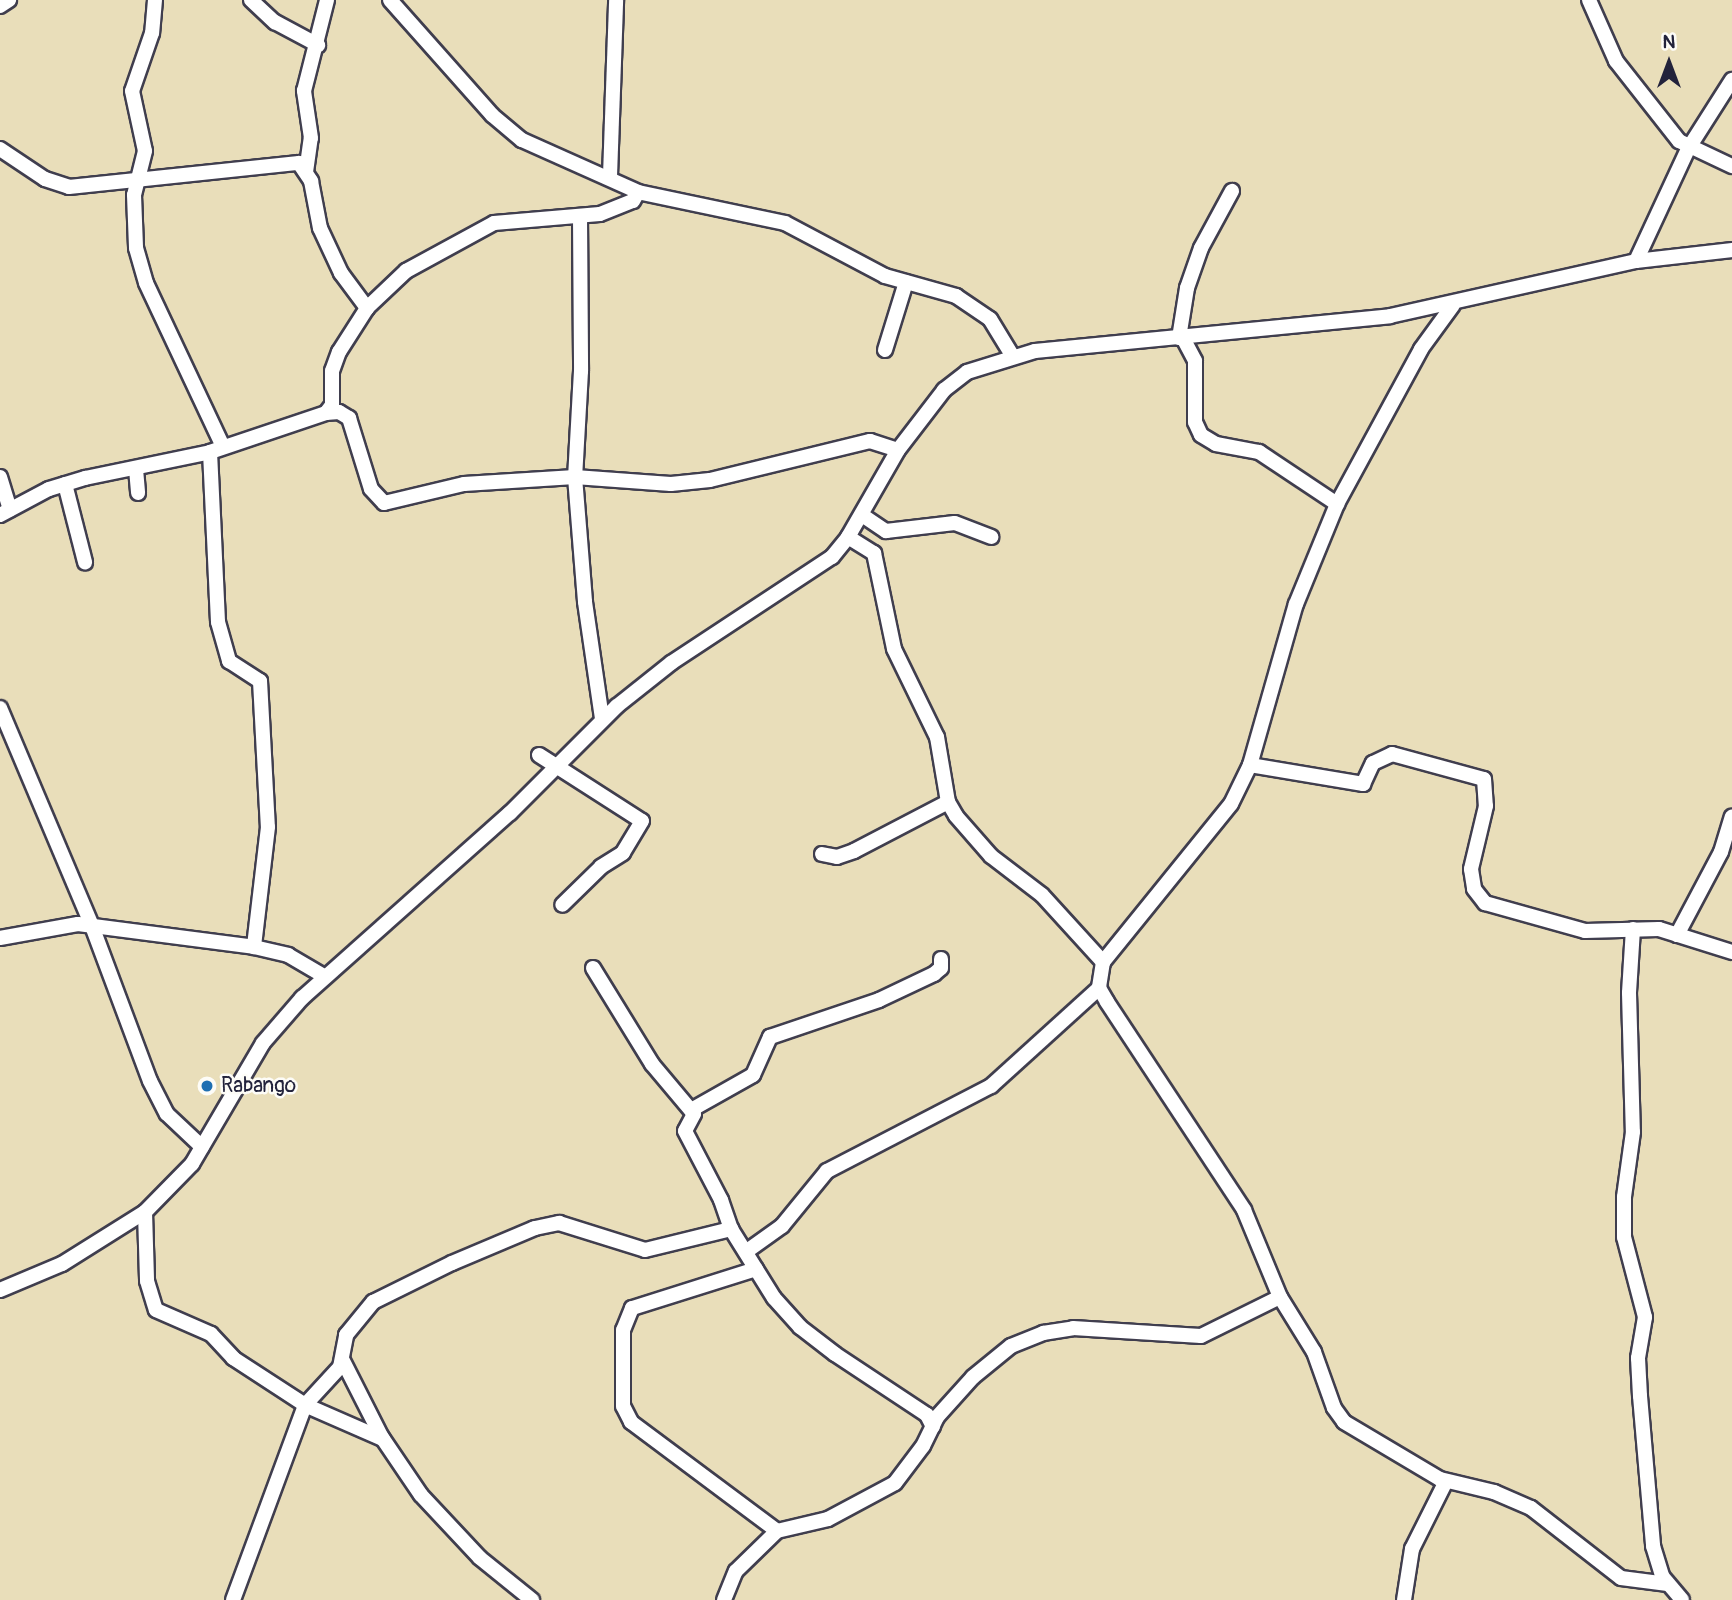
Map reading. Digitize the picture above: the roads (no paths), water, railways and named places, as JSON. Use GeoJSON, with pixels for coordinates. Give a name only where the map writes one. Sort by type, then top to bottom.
{"type":"FeatureCollection","features":[{"type":"Feature","properties":{"kind":"street"},"geometry":{"type":"LineString","coordinates":[[0,6],[9,0]]}},
{"type":"Feature","properties":{"kind":"street"},"geometry":{"type":"LineString","coordinates":[[155,0],[152,33],[132,91],[145,151],[138,180],[134,223],[139,267],[217,450],[218,622],[229,661],[260,681],[268,827],[254,947]]}},
{"type":"Feature","properties":{"kind":"street"},"geometry":{"type":"LineString","coordinates":[[251,0],[275,22],[318,45]]}},
{"type":"Feature","properties":{"kind":"street"},"geometry":{"type":"LineString","coordinates":[[327,0],[318,45],[304,90],[310,124],[306,172],[320,228],[341,273],[367,308]]}},
{"type":"Feature","properties":{"kind":"street"},"geometry":{"type":"LineString","coordinates":[[390,0],[508,130],[522,140],[610,176],[638,192],[785,223],[864,267],[977,306],[1012,355]]}},
{"type":"Feature","properties":{"kind":"street"},"geometry":{"type":"LineString","coordinates":[[610,176],[616,0]]}},
{"type":"Feature","properties":{"kind":"street"},"geometry":{"type":"LineString","coordinates":[[1589,0],[1626,76],[1688,149],[1732,166]]}},
{"type":"Feature","properties":{"kind":"street"},"geometry":{"type":"LineString","coordinates":[[1636,261],[1688,149],[1732,80]]}},
{"type":"Feature","properties":{"kind":"street"},"geometry":{"type":"LineString","coordinates":[[0,149],[58,186],[288,163],[299,163],[306,172]]}},
{"type":"Feature","properties":{"kind":"street"},"geometry":{"type":"LineString","coordinates":[[1231,191],[1201,248],[1187,288],[1181,338],[1195,362],[1195,422],[1201,436],[1216,444],[1259,452],[1337,504]]}},
{"type":"Feature","properties":{"kind":"street"},"geometry":{"type":"LineString","coordinates":[[326,413],[332,405],[332,371],[339,352],[367,308],[406,271],[475,230],[494,223],[580,218],[612,211],[634,201],[638,192]]}},
{"type":"Feature","properties":{"kind":"street"},"geometry":{"type":"LineString","coordinates":[[580,218],[582,371],[575,477],[585,602],[602,719]]}},
{"type":"Feature","properties":{"kind":"street"},"geometry":{"type":"LineString","coordinates":[[0,1290],[62,1265],[145,1212],[202,1147],[263,1043],[324,976],[503,820],[602,719],[671,663],[817,570],[848,537],[898,450],[944,390],[967,372],[1012,355],[1181,338],[1453,305],[1636,261],[1732,250]]}},
{"type":"Feature","properties":{"kind":"street"},"geometry":{"type":"LineString","coordinates":[[885,350],[906,282]]}},
{"type":"Feature","properties":{"kind":"street"},"geometry":{"type":"LineString","coordinates":[[747,1251],[782,1226],[827,1171],[991,1086],[1099,988],[1103,962],[1231,804],[1250,765],[1296,604],[1337,504],[1422,349],[1453,305]]}},
{"type":"Feature","properties":{"kind":"street"},"geometry":{"type":"LineString","coordinates":[[0,477],[5,512],[65,484],[217,450],[326,413],[340,412],[349,418],[371,489],[384,503],[464,484],[575,477],[682,484],[870,441],[898,450]]}},
{"type":"Feature","properties":{"kind":"street"},"geometry":{"type":"LineString","coordinates":[[136,469],[138,493]]}},
{"type":"Feature","properties":{"kind":"street"},"geometry":{"type":"LineString","coordinates":[[65,484],[85,562]]}},
{"type":"Feature","properties":{"kind":"street"},"geometry":{"type":"LineString","coordinates":[[862,515],[886,531],[955,523],[991,537]]}},
{"type":"Feature","properties":{"kind":"street"},"geometry":{"type":"LineString","coordinates":[[848,537],[874,553],[894,649],[937,737],[948,802],[983,848],[1031,883],[1103,962]]}},
{"type":"Feature","properties":{"kind":"street"},"geometry":{"type":"LineString","coordinates":[[0,708],[92,926],[159,1102],[187,1137],[202,1147]]}},
{"type":"Feature","properties":{"kind":"street"},"geometry":{"type":"LineString","coordinates":[[1250,765],[1363,784],[1373,763],[1392,754],[1479,776],[1486,782],[1487,794],[1471,869],[1478,896],[1485,903],[1576,929],[1659,929],[1732,952]]}},
{"type":"Feature","properties":{"kind":"street"},"geometry":{"type":"LineString","coordinates":[[539,755],[555,768],[642,821],[623,853],[601,867],[562,905]]}},
{"type":"Feature","properties":{"kind":"street"},"geometry":{"type":"LineString","coordinates":[[822,854],[837,857],[854,851],[948,802]]}},
{"type":"Feature","properties":{"kind":"street"},"geometry":{"type":"LineString","coordinates":[[1678,935],[1721,852],[1732,817]]}},
{"type":"Feature","properties":{"kind":"street"},"geometry":{"type":"LineString","coordinates":[[0,938],[59,926],[92,926],[254,947],[288,954],[324,976]]}},
{"type":"Feature","properties":{"kind":"street"},"geometry":{"type":"LineString","coordinates":[[1633,929],[1629,993],[1633,1132],[1623,1226],[1645,1317],[1639,1358],[1650,1529],[1655,1557],[1668,1584],[1682,1600]]}},
{"type":"Feature","properties":{"kind":"street"},"geometry":{"type":"LineString","coordinates":[[691,1110],[753,1075],[770,1037],[872,1003],[934,974],[941,968],[941,959]]}},
{"type":"Feature","properties":{"kind":"street"},"geometry":{"type":"LineString","coordinates":[[593,968],[652,1064],[694,1114],[685,1131],[721,1200],[731,1229],[756,1269],[800,1327],[927,1415],[933,1427]]}},
{"type":"Feature","properties":{"kind":"street"},"geometry":{"type":"LineString","coordinates":[[1099,988],[1244,1210],[1280,1297],[1314,1352],[1344,1422],[1394,1455],[1446,1482],[1494,1492],[1531,1508],[1621,1578],[1668,1584]]}},
{"type":"Feature","properties":{"kind":"street"},"geometry":{"type":"LineString","coordinates":[[145,1212],[150,1304],[211,1334],[233,1358],[306,1405],[383,1438]]}},
{"type":"Feature","properties":{"kind":"street"},"geometry":{"type":"LineString","coordinates":[[233,1600],[306,1405],[336,1373],[342,1359],[346,1335],[373,1302],[535,1228],[559,1223],[580,1227],[645,1250],[731,1229]]}},
{"type":"Feature","properties":{"kind":"street"},"geometry":{"type":"LineString","coordinates":[[756,1269],[632,1308],[623,1329],[623,1406],[631,1422],[778,1531]]}},
{"type":"Feature","properties":{"kind":"street"},"geometry":{"type":"LineString","coordinates":[[724,1600],[736,1571],[778,1531],[828,1519],[895,1483],[933,1427],[973,1377],[1028,1338],[1094,1328],[1201,1336],[1280,1297]]}},
{"type":"Feature","properties":{"kind":"street"},"geometry":{"type":"LineString","coordinates":[[342,1359],[383,1438],[447,1525],[532,1600]]}},
{"type":"Feature","properties":{"kind":"street"},"geometry":{"type":"LineString","coordinates":[[1404,1600],[1412,1549],[1446,1482]]}},
{"type":"Feature","properties":{"kind":"place","name":"Rabango"},"geometry":{"type":"Point","coordinates":[207,1086]}}]}
